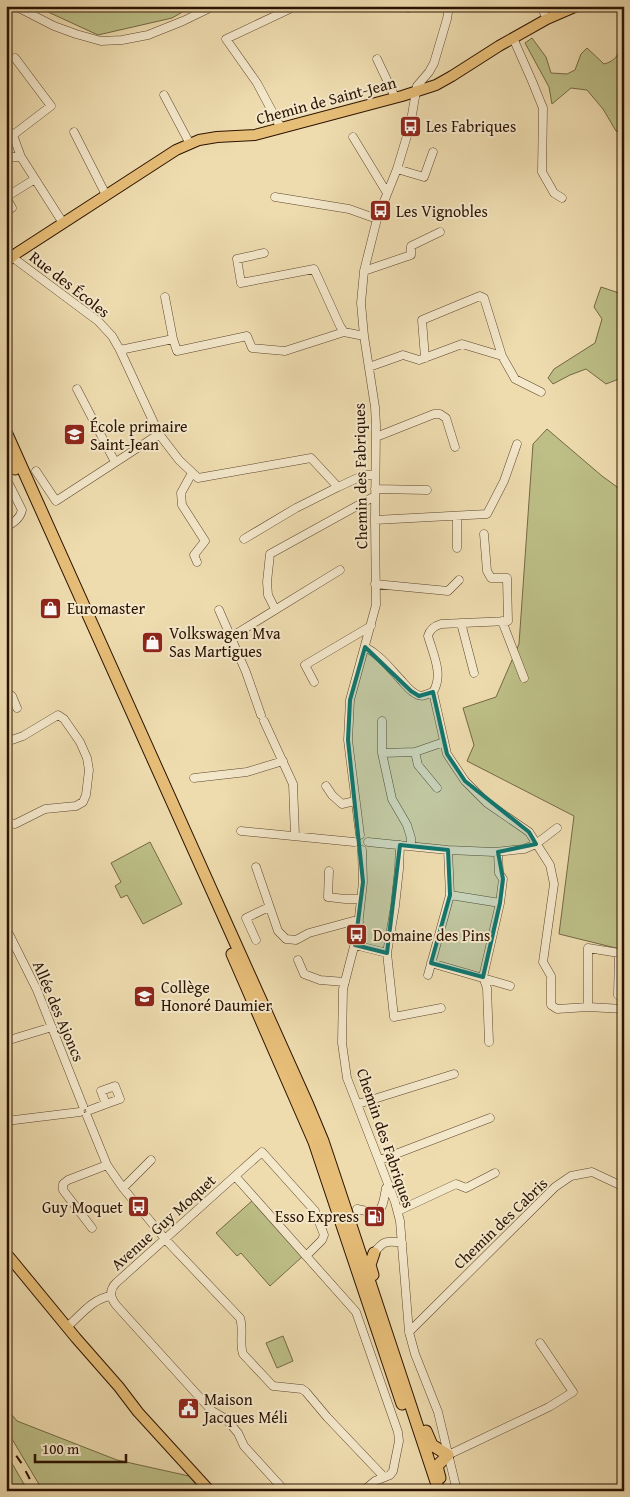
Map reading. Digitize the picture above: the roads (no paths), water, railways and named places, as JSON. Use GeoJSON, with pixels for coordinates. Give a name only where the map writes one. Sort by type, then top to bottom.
{"type":"FeatureCollection","features":[{"type":"Feature","properties":{"kind":"highway"},"geometry":{"type":"LineString","coordinates":[[6,432],[323,1141],[439,1491]]}},
{"type":"Feature","properties":{"kind":"highway"},"geometry":{"type":"LineString","coordinates":[[6,450],[314,1142],[431,1491]]}},
{"type":"Feature","properties":{"kind":"highway"},"geometry":{"type":"LineString","coordinates":[[323,1141],[330,1152],[350,1203],[357,1209]]}},
{"type":"Feature","properties":{"kind":"highway"},"geometry":{"type":"LineString","coordinates":[[374,1253],[370,1265],[384,1325]]}},
{"type":"Feature","properties":{"kind":"highway"},"geometry":{"type":"LineString","coordinates":[[389,1339],[429,1440],[432,1445],[448,1455],[437,1466],[443,1491]]}},
{"type":"Feature","properties":{"kind":"main road","name":"Chemin de Saint-Jean"},"geometry":{"type":"LineString","coordinates":[[9,259],[176,150],[199,140],[255,135],[436,85],[512,38],[547,19],[577,6]]}},
{"type":"Feature","properties":{"kind":"main road"},"geometry":{"type":"LineString","coordinates":[[6,1253],[138,1412],[210,1491]]}},
{"type":"Feature","properties":{"kind":"main road"},"geometry":{"type":"LineString","coordinates":[[119,1387],[141,1407],[216,1491]]}},
{"type":"Feature","properties":{"kind":"street"},"geometry":{"type":"LineString","coordinates":[[15,6],[54,26],[101,41],[122,40],[148,35],[184,22],[214,6]]}},
{"type":"Feature","properties":{"kind":"street"},"geometry":{"type":"LineString","coordinates":[[281,128],[257,83],[226,39],[296,6]]}},
{"type":"Feature","properties":{"kind":"street"},"geometry":{"type":"LineString","coordinates":[[415,92],[417,86],[434,63],[449,6]]}},
{"type":"Feature","properties":{"kind":"street"},"geometry":{"type":"LineString","coordinates":[[541,6],[547,19]]}},
{"type":"Feature","properties":{"kind":"street"},"geometry":{"type":"LineString","coordinates":[[512,38],[543,108],[542,172],[554,193],[562,198]]}},
{"type":"Feature","properties":{"kind":"street"},"geometry":{"type":"LineString","coordinates":[[13,135],[50,106],[15,58]]}},
{"type":"Feature","properties":{"kind":"street"},"geometry":{"type":"LineString","coordinates":[[377,59],[395,97]]}},
{"type":"Feature","properties":{"kind":"street","name":"Chemin des Fabriques"},"geometry":{"type":"LineString","coordinates":[[360,835],[348,740],[350,700],[376,604],[375,407],[361,303],[364,271],[377,219],[410,126],[415,92]]}},
{"type":"Feature","properties":{"kind":"street"},"geometry":{"type":"LineString","coordinates":[[164,94],[190,144]]}},
{"type":"Feature","properties":{"kind":"street"},"geometry":{"type":"LineString","coordinates":[[6,128],[13,135],[21,157],[62,223]]}},
{"type":"Feature","properties":{"kind":"street"},"geometry":{"type":"LineString","coordinates":[[74,132],[106,195]]}},
{"type":"Feature","properties":{"kind":"street"},"geometry":{"type":"LineString","coordinates":[[353,137],[387,193]]}},
{"type":"Feature","properties":{"kind":"street"},"geometry":{"type":"LineString","coordinates":[[396,169],[424,177],[433,152]]}},
{"type":"Feature","properties":{"kind":"street"},"geometry":{"type":"LineString","coordinates":[[6,157],[21,157]]}},
{"type":"Feature","properties":{"kind":"street"},"geometry":{"type":"LineString","coordinates":[[12,208],[6,197],[35,179]]}},
{"type":"Feature","properties":{"kind":"street"},"geometry":{"type":"LineString","coordinates":[[275,198],[349,209],[377,219]]}},
{"type":"Feature","properties":{"kind":"street"},"geometry":{"type":"LineString","coordinates":[[364,271],[411,256],[411,246],[440,232]]}},
{"type":"Feature","properties":{"kind":"street"},"geometry":{"type":"LineString","coordinates":[[264,253],[237,259],[241,283],[314,269],[344,332]]}},
{"type":"Feature","properties":{"kind":"street","name":"Rue des Écoles"},"geometry":{"type":"LineString","coordinates":[[9,259],[98,321],[112,336],[159,434],[179,460],[192,473]]}},
{"type":"Feature","properties":{"kind":"street"},"geometry":{"type":"LineString","coordinates":[[425,358],[422,320],[480,296],[484,298],[502,356],[515,379],[542,392]]}},
{"type":"Feature","properties":{"kind":"street"},"geometry":{"type":"LineString","coordinates":[[165,297],[177,351],[247,336],[252,348],[285,351],[344,332],[364,336]]}},
{"type":"Feature","properties":{"kind":"street"},"geometry":{"type":"LineString","coordinates":[[120,350],[173,339]]}},
{"type":"Feature","properties":{"kind":"street"},"geometry":{"type":"LineString","coordinates":[[369,367],[403,355],[418,360],[462,344],[502,356]]}},
{"type":"Feature","properties":{"kind":"street"},"geometry":{"type":"LineString","coordinates":[[77,389],[115,462]]}},
{"type":"Feature","properties":{"kind":"street"},"geometry":{"type":"LineString","coordinates":[[376,437],[434,414],[440,414],[446,418],[455,447]]}},
{"type":"Feature","properties":{"kind":"street"},"geometry":{"type":"LineString","coordinates":[[36,471],[56,501],[159,434]]}},
{"type":"Feature","properties":{"kind":"street"},"geometry":{"type":"LineString","coordinates":[[375,520],[487,514],[504,481],[517,444]]}},
{"type":"Feature","properties":{"kind":"street"},"geometry":{"type":"LineString","coordinates":[[197,562],[194,555],[205,541],[182,505],[181,493],[192,473],[198,478],[310,458],[338,487]]}},
{"type":"Feature","properties":{"kind":"street"},"geometry":{"type":"LineString","coordinates":[[244,539],[296,508],[338,487],[364,475],[375,475]]}},
{"type":"Feature","properties":{"kind":"street"},"geometry":{"type":"LineString","coordinates":[[6,478],[22,510],[21,515],[6,527]]}},
{"type":"Feature","properties":{"kind":"street"},"geometry":{"type":"LineString","coordinates":[[275,610],[268,594],[267,582],[270,554],[375,493],[427,490]]}},
{"type":"Feature","properties":{"kind":"street"},"geometry":{"type":"LineString","coordinates":[[457,516],[457,548]]}},
{"type":"Feature","properties":{"kind":"street"},"geometry":{"type":"LineString","coordinates":[[484,534],[487,571],[491,578],[508,578],[505,621],[524,678]]}},
{"type":"Feature","properties":{"kind":"street"},"geometry":{"type":"LineString","coordinates":[[231,637],[340,570]]}},
{"type":"Feature","properties":{"kind":"street"},"geometry":{"type":"LineString","coordinates":[[376,584],[448,591],[459,580]]}},
{"type":"Feature","properties":{"kind":"street"},"geometry":{"type":"LineString","coordinates":[[219,610],[262,718],[293,784],[295,836]]}},
{"type":"Feature","properties":{"kind":"street"},"geometry":{"type":"LineString","coordinates":[[505,621],[441,624],[434,626],[429,631],[428,636],[438,670],[438,680],[432,692],[447,754],[465,781],[487,802],[529,832],[550,865],[554,884],[543,962],[551,976],[551,1005],[557,1009],[624,1009]]}},
{"type":"Feature","properties":{"kind":"street"},"geometry":{"type":"LineString","coordinates":[[461,623],[474,673]]}},
{"type":"Feature","properties":{"kind":"street"},"geometry":{"type":"LineString","coordinates":[[314,682],[305,665],[370,626]]}},
{"type":"Feature","properties":{"kind":"street"},"geometry":{"type":"LineString","coordinates":[[366,646],[375,652],[411,691],[419,696],[432,692]]}},
{"type":"Feature","properties":{"kind":"street"},"geometry":{"type":"LineString","coordinates":[[6,692],[12,696],[16,708]]}},
{"type":"Feature","properties":{"kind":"street"},"geometry":{"type":"LineString","coordinates":[[6,742],[23,736],[58,715],[64,719],[80,742],[87,758],[89,770],[86,795],[83,802],[76,806],[41,810],[15,824],[6,822]]}},
{"type":"Feature","properties":{"kind":"street"},"geometry":{"type":"LineString","coordinates":[[382,720],[382,753],[392,799],[406,825],[411,838],[411,846]]}},
{"type":"Feature","properties":{"kind":"street"},"geometry":{"type":"LineString","coordinates":[[382,753],[415,752],[444,742]]}},
{"type":"Feature","properties":{"kind":"street"},"geometry":{"type":"LineString","coordinates":[[415,752],[418,765],[437,788]]}},
{"type":"Feature","properties":{"kind":"street"},"geometry":{"type":"LineString","coordinates":[[194,778],[247,772],[283,761]]}},
{"type":"Feature","properties":{"kind":"street"},"geometry":{"type":"LineString","coordinates":[[326,786],[342,804],[355,801]]}},
{"type":"Feature","properties":{"kind":"street"},"geometry":{"type":"LineString","coordinates":[[368,842],[448,850],[498,852],[524,850],[536,844],[557,828]]}},
{"type":"Feature","properties":{"kind":"street"},"geometry":{"type":"LineString","coordinates":[[241,832],[354,842]]}},
{"type":"Feature","properties":{"kind":"street"},"geometry":{"type":"LineString","coordinates":[[360,835],[364,836],[368,842],[366,848],[362,850],[356,848],[354,842],[355,838],[360,835]]}},
{"type":"Feature","properties":{"kind":"street"},"geometry":{"type":"LineString","coordinates":[[400,845],[396,906],[387,953],[394,1017],[441,1008]]}},
{"type":"Feature","properties":{"kind":"street","name":"Chemin des Fabriques"},"geometry":{"type":"LineString","coordinates":[[362,850],[363,882],[359,922],[343,989],[342,1043],[348,1078],[398,1211],[409,1332],[415,1354],[438,1412],[457,1491]]}},
{"type":"Feature","properties":{"kind":"street"},"geometry":{"type":"LineString","coordinates":[[428,975],[450,895],[448,850]]}},
{"type":"Feature","properties":{"kind":"street"},"geometry":{"type":"LineString","coordinates":[[490,1042],[487,988],[483,977],[500,904],[503,879],[499,873],[498,852]]}},
{"type":"Feature","properties":{"kind":"street"},"geometry":{"type":"LineString","coordinates":[[256,867],[278,931],[286,939],[296,940],[314,931],[353,921],[359,922]]}},
{"type":"Feature","properties":{"kind":"street"},"geometry":{"type":"LineString","coordinates":[[329,871],[328,896],[361,899]]}},
{"type":"Feature","properties":{"kind":"street"},"geometry":{"type":"LineString","coordinates":[[450,895],[500,904]]}},
{"type":"Feature","properties":{"kind":"street"},"geometry":{"type":"LineString","coordinates":[[256,940],[246,918],[270,907]]}},
{"type":"Feature","properties":{"kind":"street","name":"Allée des Ajoncs"},"geometry":{"type":"LineString","coordinates":[[7,931],[37,990],[107,1166],[165,1239],[240,1318],[242,1324],[242,1352],[271,1385],[304,1390],[384,1477]]}},
{"type":"Feature","properties":{"kind":"street"},"geometry":{"type":"LineString","coordinates":[[355,944],[387,953]]}},
{"type":"Feature","properties":{"kind":"street"},"geometry":{"type":"LineString","coordinates":[[588,1008],[588,948],[619,953],[618,995]]}},
{"type":"Feature","properties":{"kind":"street"},"geometry":{"type":"LineString","coordinates":[[298,960],[304,974],[320,980],[345,982]]}},
{"type":"Feature","properties":{"kind":"street"},"geometry":{"type":"LineString","coordinates":[[431,963],[510,986]]}},
{"type":"Feature","properties":{"kind":"street"},"geometry":{"type":"LineString","coordinates":[[6,1041],[52,1026]]}},
{"type":"Feature","properties":{"kind":"street"},"geometry":{"type":"LineString","coordinates":[[358,1104],[454,1074]]}},
{"type":"Feature","properties":{"kind":"street"},"geometry":{"type":"LineString","coordinates":[[6,1121],[85,1111],[106,1104]]}},
{"type":"Feature","properties":{"kind":"street"},"geometry":{"type":"LineString","coordinates":[[380,1160],[490,1118]]}},
{"type":"Feature","properties":{"kind":"street","name":"Avenue Guy Moquet"},"geometry":{"type":"LineString","coordinates":[[285,1491],[242,1444],[239,1435],[232,1426],[224,1418],[212,1412],[116,1305],[111,1296],[111,1290],[116,1283],[262,1152],[316,1211],[324,1235],[322,1240],[306,1256]]}},
{"type":"Feature","properties":{"kind":"street"},"geometry":{"type":"LineString","coordinates":[[123,1188],[151,1160]]}},
{"type":"Feature","properties":{"kind":"street"},"geometry":{"type":"LineString","coordinates":[[92,1228],[62,1190],[62,1184],[107,1166]]}},
{"type":"Feature","properties":{"kind":"street","name":"Chemin des Cabris"},"geometry":{"type":"LineString","coordinates":[[409,1332],[555,1187],[571,1176],[592,1172],[624,1187]]}},
{"type":"Feature","properties":{"kind":"street"},"geometry":{"type":"LineString","coordinates":[[398,1211],[456,1184],[466,1188],[495,1173]]}},
{"type":"Feature","properties":{"kind":"street","name":"Avenue Guy Moquet"},"geometry":{"type":"LineString","coordinates":[[235,1176],[356,1312],[398,1432],[399,1440],[393,1471],[390,1475],[375,1481],[362,1491]]}},
{"type":"Feature","properties":{"kind":"street"},"geometry":{"type":"LineString","coordinates":[[357,1209],[370,1212],[378,1211],[384,1205],[386,1188],[390,1186]]}},
{"type":"Feature","properties":{"kind":"street"},"geometry":{"type":"LineString","coordinates":[[374,1253],[381,1244],[391,1240],[402,1243]]}},
{"type":"Feature","properties":{"kind":"street"},"geometry":{"type":"LineString","coordinates":[[67,1327],[96,1302],[111,1296]]}},
{"type":"Feature","properties":{"kind":"street"},"geometry":{"type":"LineString","coordinates":[[448,1455],[549,1406],[573,1392],[540,1344]]}},
{"type":"Feature","properties":{"kind":"railway"},"geometry":{"type":"LineString","coordinates":[[6,1441],[22,1464],[36,1491]]}},
{"type":"Feature","properties":{"kind":"place","name":"Les Fabriques"},"geometry":{"type":"Point","coordinates":[410,126]}},
{"type":"Feature","properties":{"kind":"place","name":"Les Vignobles"},"geometry":{"type":"Point","coordinates":[380,211]}},
{"type":"Feature","properties":{"kind":"place","name":"École primaire Saint-Jean"},"geometry":{"type":"Point","coordinates":[74,435]}},
{"type":"Feature","properties":{"kind":"place","name":"Euromaster"},"geometry":{"type":"Point","coordinates":[51,608]}},
{"type":"Feature","properties":{"kind":"place","name":"Volkswagen Mva Sas Martigues"},"geometry":{"type":"Point","coordinates":[153,642]}},
{"type":"Feature","properties":{"kind":"place","name":"Domaine des Pins"},"geometry":{"type":"Point","coordinates":[357,935]}},
{"type":"Feature","properties":{"kind":"place","name":"Collège Honoré Daumier"},"geometry":{"type":"Point","coordinates":[145,996]}},
{"type":"Feature","properties":{"kind":"place","name":"Guy Moquet"},"geometry":{"type":"Point","coordinates":[139,1207]}},
{"type":"Feature","properties":{"kind":"place","name":"Esso Express"},"geometry":{"type":"Point","coordinates":[375,1216]}},
{"type":"Feature","properties":{"kind":"place","name":"Maison Jacques Méli"},"geometry":{"type":"Point","coordinates":[188,1408]}}]}
